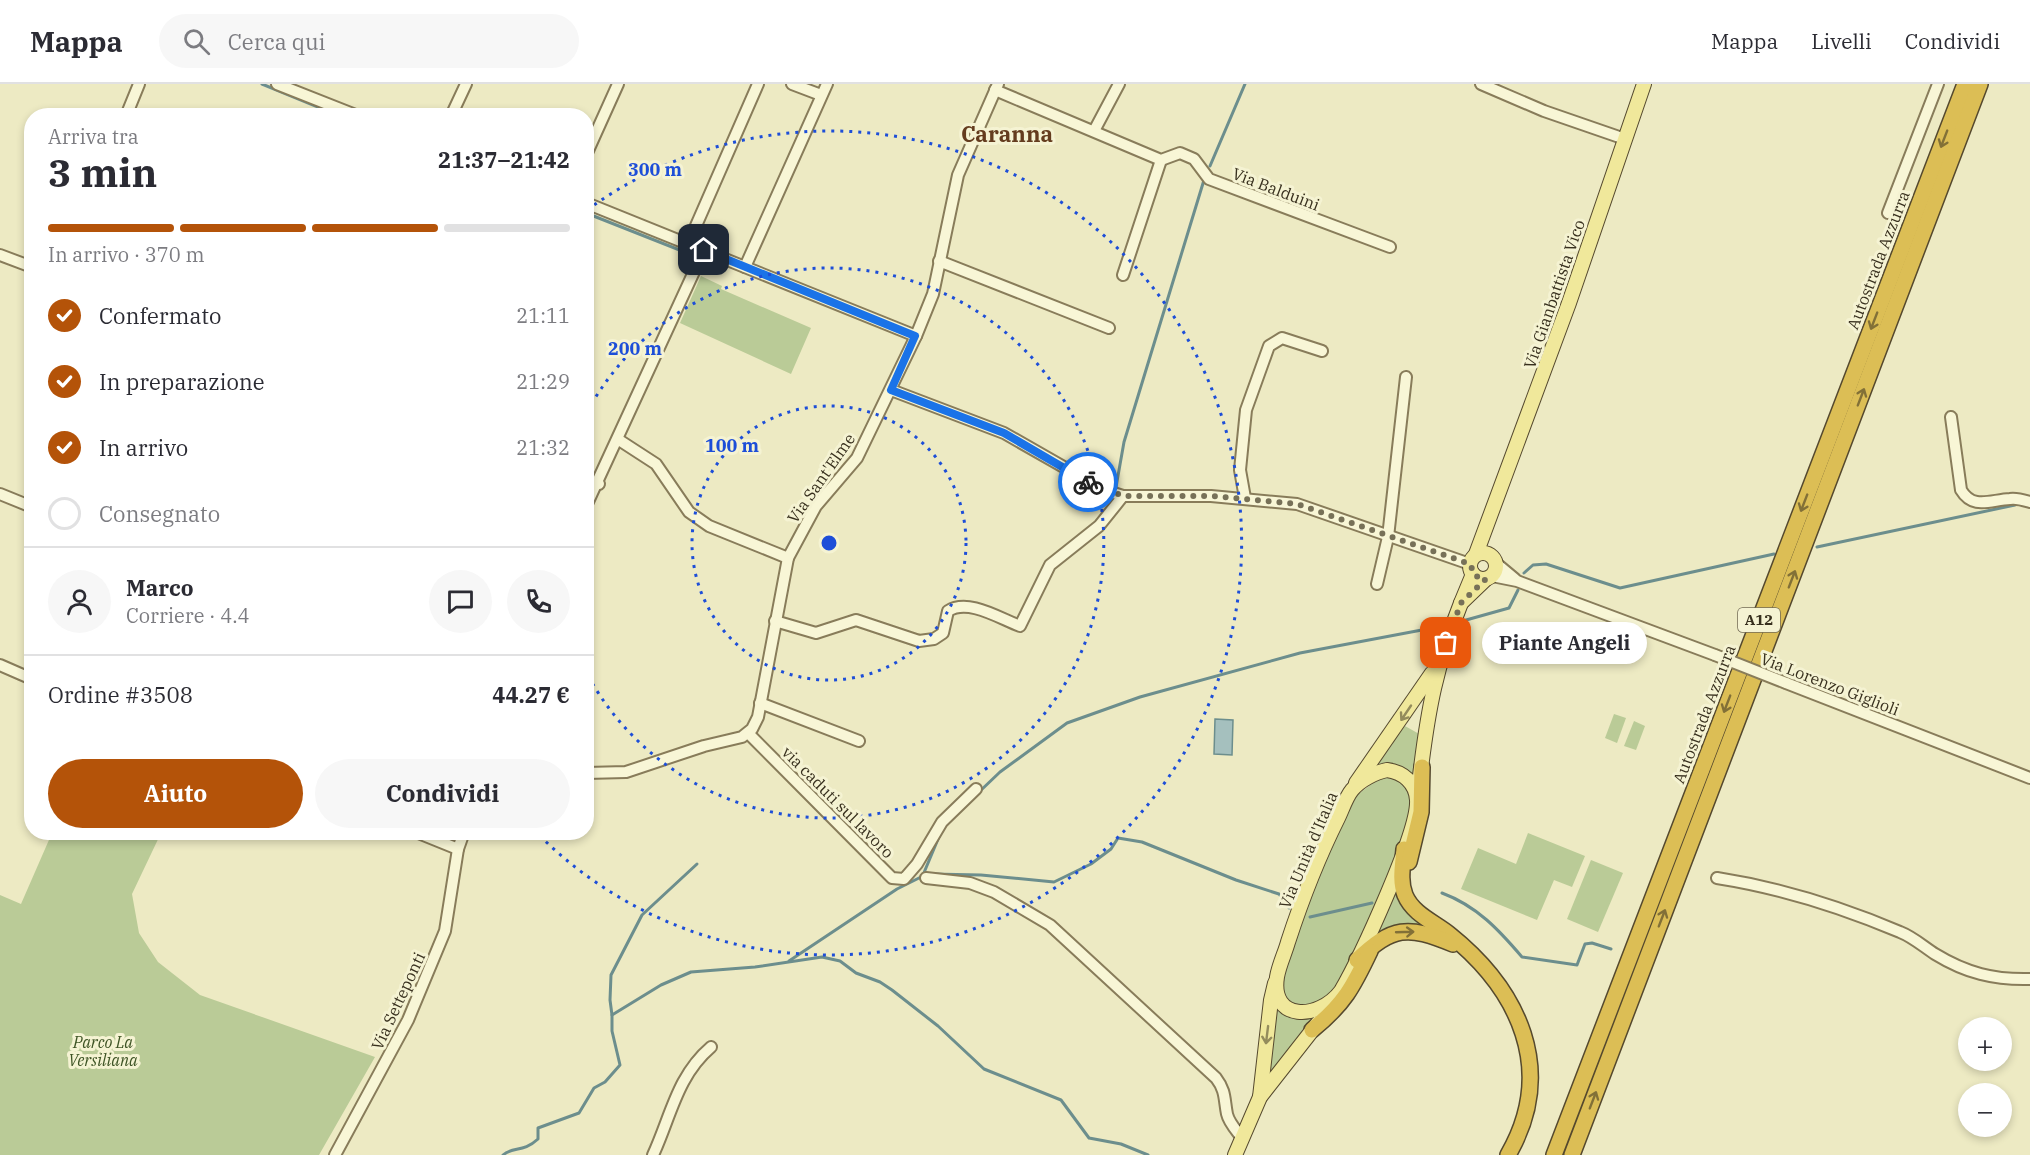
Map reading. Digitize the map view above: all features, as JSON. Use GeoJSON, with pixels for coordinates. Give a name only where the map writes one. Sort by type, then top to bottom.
{"type":"FeatureCollection","features":[{"type":"Feature","properties":{"kind":"highway","name":"Autostrada Azzurra"},"geometry":{"type":"LineString","coordinates":[[1554,1155],[1965,84]]}},
{"type":"Feature","properties":{"kind":"highway","name":"Autostrada Azzurra"},"geometry":{"type":"LineString","coordinates":[[1572,1155],[1980,84]]}},
{"type":"Feature","properties":{"kind":"highway"},"geometry":{"type":"LineString","coordinates":[[1422,767],[1424,794],[1409,865],[1408,884],[1423,908],[1449,927],[1466,949]]}},
{"type":"Feature","properties":{"kind":"highway"},"geometry":{"type":"LineString","coordinates":[[1404,849],[1401,882],[1405,896],[1418,912],[1491,971],[1508,995],[1525,1040],[1529,1071],[1527,1101],[1508,1155]]}},
{"type":"Feature","properties":{"kind":"highway"},"geometry":{"type":"LineString","coordinates":[[1357,960],[1374,944],[1393,932],[1412,931],[1434,936],[1466,949]]}},
{"type":"Feature","properties":{"kind":"highway"},"geometry":{"type":"LineString","coordinates":[[1312,1030],[1342,1003],[1374,944]]}},
{"type":"Feature","properties":{"kind":"main road","name":"Via Gianbattista Vico"},"geometry":{"type":"LineString","coordinates":[[1438,664],[1461,603],[1483,566],[1492,513],[1644,84]]}},
{"type":"Feature","properties":{"kind":"main road"},"geometry":{"type":"LineString","coordinates":[[1417,802],[1430,698],[1438,664]]}},
{"type":"Feature","properties":{"kind":"main road"},"geometry":{"type":"LineString","coordinates":[[1352,789],[1438,664]]}},
{"type":"Feature","properties":{"kind":"main road","name":"Via Unità d'Italia"},"geometry":{"type":"LineString","coordinates":[[1235,1155],[1260,1097],[1312,1030],[1357,960],[1404,849],[1417,802],[1410,783],[1397,771],[1380,771],[1352,789],[1311,877],[1276,978],[1271,1000],[1260,1097]]}},
{"type":"Feature","properties":{"kind":"main road"},"geometry":{"type":"LineString","coordinates":[[1276,978],[1281,999],[1295,1012],[1310,1013],[1331,1003]]}},
{"type":"Feature","properties":{"kind":"street"},"geometry":{"type":"LineString","coordinates":[[129,108],[139,84]]}},
{"type":"Feature","properties":{"kind":"street"},"geometry":{"type":"LineString","coordinates":[[277,84],[338,108]]}},
{"type":"Feature","properties":{"kind":"street"},"geometry":{"type":"LineString","coordinates":[[455,108],[466,84]]}},
{"type":"Feature","properties":{"kind":"street"},"geometry":{"type":"LineString","coordinates":[[594,137],[618,84]]}},
{"type":"Feature","properties":{"kind":"street"},"geometry":{"type":"LineString","coordinates":[[688,244],[758,84]]}},
{"type":"Feature","properties":{"kind":"street"},"geometry":{"type":"LineString","coordinates":[[792,84],[821,95]]}},
{"type":"Feature","properties":{"kind":"street"},"geometry":{"type":"LineString","coordinates":[[745,267],[827,84]]}},
{"type":"Feature","properties":{"kind":"street"},"geometry":{"type":"LineString","coordinates":[[1094,131],[1119,84]]}},
{"type":"Feature","properties":{"kind":"street"},"geometry":{"type":"LineString","coordinates":[[1481,84],[1544,111],[1625,139]]}},
{"type":"Feature","properties":{"kind":"street"},"geometry":{"type":"LineString","coordinates":[[1888,213],[1938,84]]}},
{"type":"Feature","properties":{"kind":"street","name":"Via Balduini"},"geometry":{"type":"LineString","coordinates":[[997,87],[1161,160],[1180,153],[1194,159],[1209,179],[1390,247]]}},
{"type":"Feature","properties":{"kind":"street","name":"Via Sant'Elme"},"geometry":{"type":"LineString","coordinates":[[750,731],[760,703],[788,558],[816,506],[857,458],[915,336],[933,294],[958,175],[997,87]]}},
{"type":"Feature","properties":{"kind":"street"},"geometry":{"type":"LineString","coordinates":[[1123,275],[1161,160]]}},
{"type":"Feature","properties":{"kind":"street"},"geometry":{"type":"LineString","coordinates":[[594,206],[915,336]]}},
{"type":"Feature","properties":{"kind":"street"},"geometry":{"type":"LineString","coordinates":[[594,492],[704,250]]}},
{"type":"Feature","properties":{"kind":"street"},"geometry":{"type":"LineString","coordinates":[[0,255],[24,264]]}},
{"type":"Feature","properties":{"kind":"street"},"geometry":{"type":"LineString","coordinates":[[939,261],[1109,328]]}},
{"type":"Feature","properties":{"kind":"street"},"geometry":{"type":"LineString","coordinates":[[1245,498],[1240,470],[1246,410],[1269,346],[1282,338],[1322,351]]}},
{"type":"Feature","properties":{"kind":"street"},"geometry":{"type":"LineString","coordinates":[[1377,584],[1388,537],[1406,377]]}},
{"type":"Feature","properties":{"kind":"street","name":"Via Lorenzo Giglioli"},"geometry":{"type":"LineString","coordinates":[[891,390],[997,430],[1104,490],[1123,496],[1245,498],[1297,504],[1388,537],[1483,566],[2030,778]]}},
{"type":"Feature","properties":{"kind":"street"},"geometry":{"type":"LineString","coordinates":[[1951,417],[1961,490],[1967,500],[1976,503],[2013,498],[2030,502]]}},
{"type":"Feature","properties":{"kind":"street"},"geometry":{"type":"LineString","coordinates":[[619,440],[656,464],[688,512],[709,526],[788,558]]}},
{"type":"Feature","properties":{"kind":"street"},"geometry":{"type":"LineString","coordinates":[[594,483],[599,484]]}},
{"type":"Feature","properties":{"kind":"street"},"geometry":{"type":"LineString","coordinates":[[0,494],[24,504]]}},
{"type":"Feature","properties":{"kind":"street"},"geometry":{"type":"LineString","coordinates":[[776,621],[816,633],[856,620],[919,640],[934,639],[943,633],[948,611],[957,605],[968,606],[1020,626],[1050,565],[1099,526],[1123,496]]}},
{"type":"Feature","properties":{"kind":"street"},"geometry":{"type":"LineString","coordinates":[[0,665],[24,676]]}},
{"type":"Feature","properties":{"kind":"street"},"geometry":{"type":"LineString","coordinates":[[760,703],[859,741]]}},
{"type":"Feature","properties":{"kind":"street"},"geometry":{"type":"LineString","coordinates":[[594,773],[626,772],[750,731]]}},
{"type":"Feature","properties":{"kind":"street","name":"via caduti sul lavoro"},"geometry":{"type":"LineString","coordinates":[[750,731],[892,878],[904,879],[917,864],[942,822],[976,789]]}},
{"type":"Feature","properties":{"kind":"street"},"geometry":{"type":"LineString","coordinates":[[436,840],[458,849]]}},
{"type":"Feature","properties":{"kind":"street","name":"Via Setteponti"},"geometry":{"type":"LineString","coordinates":[[335,1155],[408,1020],[445,932],[458,849],[462,840]]}},
{"type":"Feature","properties":{"kind":"street"},"geometry":{"type":"LineString","coordinates":[[926,878],[970,883],[994,892],[1050,925],[1216,1078],[1227,1096],[1227,1113],[1242,1138]]}},
{"type":"Feature","properties":{"kind":"street"},"geometry":{"type":"LineString","coordinates":[[1717,878],[1759,885],[1832,905],[1904,933],[1951,964],[1975,974],[2004,980],[2030,979]]}},
{"type":"Feature","properties":{"kind":"street"},"geometry":{"type":"LineString","coordinates":[[653,1155],[682,1081],[698,1058],[711,1047]]}},
{"type":"Feature","properties":{"kind":"green space"},"geometry":{"type":"Polygon","coordinates":[[[701,276],[722,286],[721,289],[811,328],[791,374],[680,323],[701,276]]]}},
{"type":"Feature","properties":{"kind":"green space"},"geometry":{"type":"Polygon","coordinates":[[[1614,714],[1626,718],[1617,743],[1605,738],[1614,714]]]}},
{"type":"Feature","properties":{"kind":"green space"},"geometry":{"type":"Polygon","coordinates":[[[1634,721],[1645,726],[1636,750],[1624,746],[1634,721]]]}},
{"type":"Feature","properties":{"kind":"green space"},"geometry":{"type":"Polygon","coordinates":[[[1405,726],[1421,735],[1418,792],[1412,781],[1369,773],[1405,726]]]}},
{"type":"Feature","properties":{"kind":"green space"},"geometry":{"type":"Polygon","coordinates":[[[1385,774],[1406,784],[1413,801],[1385,885],[1337,987],[1323,1001],[1299,1008],[1286,999],[1282,983],[1300,920],[1331,845],[1357,795],[1385,774]]]}},
{"type":"Feature","properties":{"kind":"green space"},"geometry":{"type":"Polygon","coordinates":[[[1528,833],[1585,856],[1572,887],[1554,880],[1537,920],[1461,889],[1478,848],[1516,864],[1528,833]]]}},
{"type":"Feature","properties":{"kind":"green space","name":"Parco La Versiliana"},"geometry":{"type":"Polygon","coordinates":[[[49,840],[158,840],[132,894],[139,933],[158,962],[200,995],[375,1057],[319,1155],[0,1155],[0,895],[21,904],[49,840]]]}},
{"type":"Feature","properties":{"kind":"green space"},"geometry":{"type":"Polygon","coordinates":[[[1591,860],[1623,873],[1598,932],[1567,919],[1591,860]]]}},
{"type":"Feature","properties":{"kind":"green space"},"geometry":{"type":"Polygon","coordinates":[[[1396,886],[1431,927],[1374,935],[1396,886]]]}},
{"type":"Feature","properties":{"kind":"green space"},"geometry":{"type":"Polygon","coordinates":[[[1276,1001],[1302,1018],[1317,1018],[1268,1075],[1276,1001]]]}},
{"type":"Feature","properties":{"kind":"water"},"geometry":{"type":"Polygon","coordinates":[[[1215,719],[1233,720],[1232,755],[1214,754],[1215,719]]]}},
{"type":"Feature","properties":{"kind":"waterway"},"geometry":{"type":"LineString","coordinates":[[262,84],[320,108]]}},
{"type":"Feature","properties":{"kind":"waterway"},"geometry":{"type":"LineString","coordinates":[[1210,166],[1245,84]]}},
{"type":"Feature","properties":{"kind":"waterway"},"geometry":{"type":"LineString","coordinates":[[1116,487],[1124,442],[1204,180]]}},
{"type":"Feature","properties":{"kind":"waterway"},"geometry":{"type":"LineString","coordinates":[[594,216],[692,255]]}},
{"type":"Feature","properties":{"kind":"waterway"},"geometry":{"type":"LineString","coordinates":[[1817,547],[2015,505]]}},
{"type":"Feature","properties":{"kind":"waterway"},"geometry":{"type":"LineString","coordinates":[[1524,573],[1533,565],[1546,564],[1620,588],[1774,554]]}},
{"type":"Feature","properties":{"kind":"waterway"},"geometry":{"type":"LineString","coordinates":[[1459,622],[1509,608],[1518,590]]}},
{"type":"Feature","properties":{"kind":"waterway"},"geometry":{"type":"LineString","coordinates":[[978,793],[1000,772],[1067,723],[1140,697],[1300,653],[1443,626]]}},
{"type":"Feature","properties":{"kind":"waterway"},"geometry":{"type":"LineString","coordinates":[[923,875],[941,832]]}},
{"type":"Feature","properties":{"kind":"waterway"},"geometry":{"type":"LineString","coordinates":[[931,874],[981,875],[1054,882],[1091,864],[1111,849],[1118,838],[1142,842],[1236,880],[1279,894],[1289,908]]}},
{"type":"Feature","properties":{"kind":"waterway"},"geometry":{"type":"LineString","coordinates":[[612,1015],[611,975],[642,915],[697,864]]}},
{"type":"Feature","properties":{"kind":"waterway"},"geometry":{"type":"LineString","coordinates":[[789,961],[897,889],[925,875]]}},
{"type":"Feature","properties":{"kind":"waterway"},"geometry":{"type":"LineString","coordinates":[[1442,893],[1455,898],[1477,912],[1496,928],[1522,957],[1577,965],[1585,944],[1592,943],[1611,949]]}},
{"type":"Feature","properties":{"kind":"waterway"},"geometry":{"type":"LineString","coordinates":[[1310,917],[1372,903]]}},
{"type":"Feature","properties":{"kind":"waterway"},"geometry":{"type":"LineString","coordinates":[[503,1155],[533,1143],[538,1139],[538,1128],[579,1113],[594,1088],[605,1082],[620,1065],[612,1031],[612,1015],[661,985],[691,972],[755,967],[822,957],[840,961],[856,973],[880,982],[892,990],[938,1026],[984,1069],[1061,1100],[1089,1138],[1121,1144],[1148,1155]]}},
{"type":"Feature","properties":{"kind":"way so far"},"geometry":{"type":"LineString","coordinates":[[1088,482],[1123,496],[1211,496],[1297,504],[1470,564],[1475,576],[1486,579],[1474,588],[1461,603],[1446,643]]}},
{"type":"Feature","properties":{"kind":"place","name":"Piante Angeli"},"geometry":{"type":"Point","coordinates":[1446,643]}},
{"type":"Feature","properties":{"kind":"district","name":"Caranna"},"geometry":{"type":"Point","coordinates":[1007,134]}},
{"type":"Feature","properties":{"kind":"route"},"geometry":{"type":"LineString","coordinates":[[704,250],[915,336],[891,390],[1004,433],[1088,482]]}}]}
